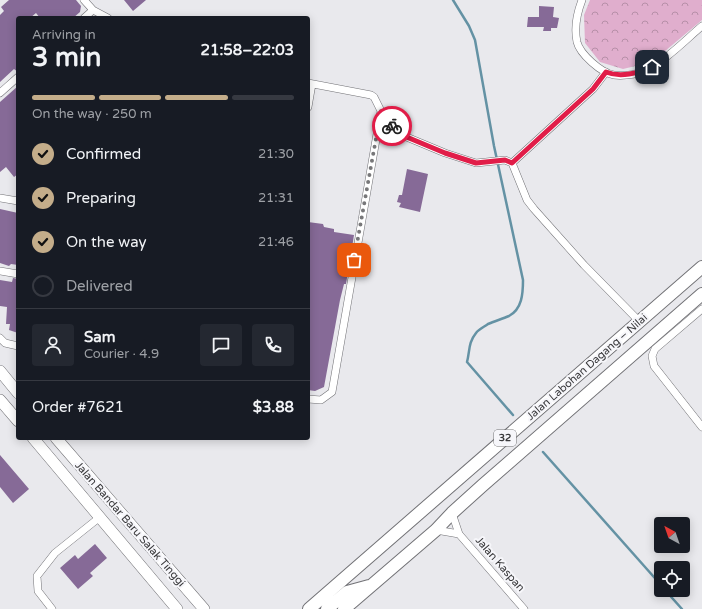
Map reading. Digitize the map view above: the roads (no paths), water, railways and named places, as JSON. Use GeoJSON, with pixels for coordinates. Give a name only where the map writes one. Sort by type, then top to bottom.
{"type":"FeatureCollection","features":[{"type":"Feature","properties":{"kind":"main road","name":"Jalan Labohan Dagang ‒ Nilai"},"geometry":{"type":"LineString","coordinates":[[309,609],[702,267]]}},
{"type":"Feature","properties":{"kind":"main road","name":"Jalan Labohan Dagang ‒ Nilai"},"geometry":{"type":"LineString","coordinates":[[344,609],[436,530],[452,513],[702,294]]}},
{"type":"Feature","properties":{"kind":"main road"},"geometry":{"type":"LineString","coordinates":[[0,372],[16,391]]}},
{"type":"Feature","properties":{"kind":"main road"},"geometry":{"type":"LineString","coordinates":[[0,400],[16,419]]}},
{"type":"Feature","properties":{"kind":"main road"},"geometry":{"type":"LineString","coordinates":[[35,440],[177,609]]}},
{"type":"Feature","properties":{"kind":"main road","name":"Jalan Bandar Baru Salak Tinggi"},"geometry":{"type":"LineString","coordinates":[[58,440],[204,609]]}},
{"type":"Feature","properties":{"kind":"main road"},"geometry":{"type":"LineString","coordinates":[[145,571],[160,559]]}},
{"type":"Feature","properties":{"kind":"main road"},"geometry":{"type":"LineString","coordinates":[[303,609],[339,583]]}},
{"type":"Feature","properties":{"kind":"main road"},"geometry":{"type":"LineString","coordinates":[[326,609],[347,592],[372,585]]}},
{"type":"Feature","properties":{"kind":"street"},"geometry":{"type":"LineString","coordinates":[[84,0],[93,10],[104,16]]}},
{"type":"Feature","properties":{"kind":"street"},"geometry":{"type":"LineString","coordinates":[[582,0],[578,10],[575,28],[577,43],[584,56],[606,72],[614,75],[636,73],[652,67],[665,58],[702,26]]}},
{"type":"Feature","properties":{"kind":"street"},"geometry":{"type":"LineString","coordinates":[[86,16],[93,10]]}},
{"type":"Feature","properties":{"kind":"street"},"geometry":{"type":"LineString","coordinates":[[512,163],[593,89],[606,72]]}},
{"type":"Feature","properties":{"kind":"street"},"geometry":{"type":"LineString","coordinates":[[0,92],[16,80]]}},
{"type":"Feature","properties":{"kind":"street"},"geometry":{"type":"LineString","coordinates":[[310,84],[371,95],[397,133],[445,153],[476,163],[505,160],[512,163],[527,200],[534,209],[584,265],[635,317]]}},
{"type":"Feature","properties":{"kind":"street"},"geometry":{"type":"LineString","coordinates":[[310,400],[321,400],[332,392],[381,111]]}},
{"type":"Feature","properties":{"kind":"street"},"geometry":{"type":"LineString","coordinates":[[0,198],[16,199]]}},
{"type":"Feature","properties":{"kind":"street"},"geometry":{"type":"LineString","coordinates":[[0,271],[16,274]]}},
{"type":"Feature","properties":{"kind":"street"},"geometry":{"type":"LineString","coordinates":[[702,308],[655,349],[652,356],[654,366],[702,427]]}},
{"type":"Feature","properties":{"kind":"street"},"geometry":{"type":"LineString","coordinates":[[0,338],[5,343],[16,346]]}},
{"type":"Feature","properties":{"kind":"street"},"geometry":{"type":"LineString","coordinates":[[436,530],[459,534],[452,513]]}},
{"type":"Feature","properties":{"kind":"street"},"geometry":{"type":"LineString","coordinates":[[52,609],[38,591],[37,576],[55,553],[100,517]]}},
{"type":"Feature","properties":{"kind":"street","name":"Jalan Kaspan"},"geometry":{"type":"LineString","coordinates":[[459,534],[524,609]]}},
{"type":"Feature","properties":{"kind":"waterway"},"geometry":{"type":"LineString","coordinates":[[453,0],[469,26],[475,40],[494,146],[523,280],[521,301],[517,309],[509,316],[488,324],[477,332],[470,344],[467,362],[513,415]]}},
{"type":"Feature","properties":{"kind":"waterway"},"geometry":{"type":"LineString","coordinates":[[543,452],[654,577]]}},
{"type":"Feature","properties":{"kind":"waterway"},"geometry":{"type":"LineString","coordinates":[[671,597],[682,609]]}}]}
